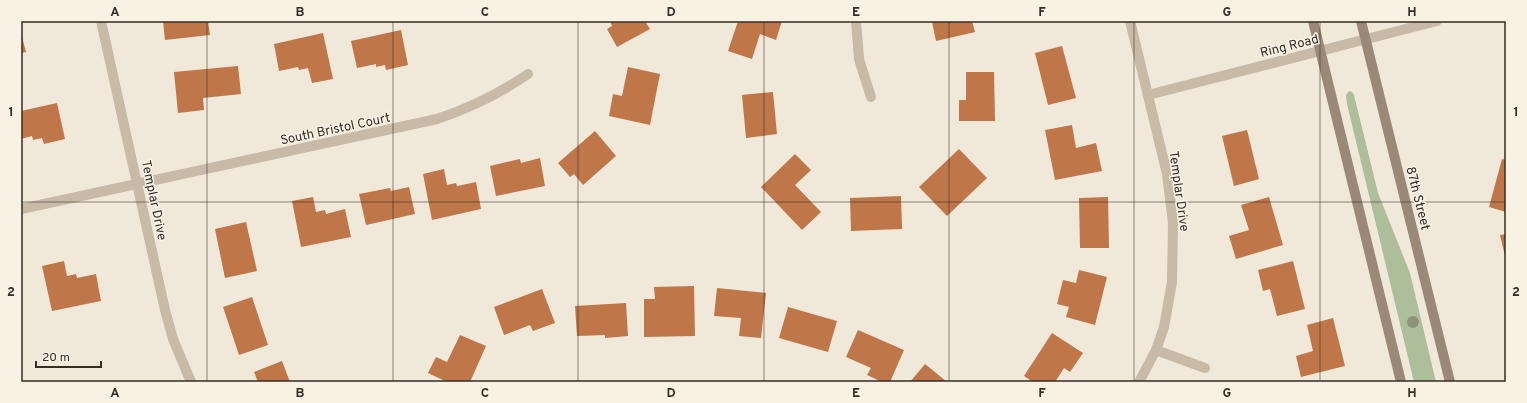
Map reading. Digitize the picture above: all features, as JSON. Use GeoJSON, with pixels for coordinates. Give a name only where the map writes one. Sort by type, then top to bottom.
{"type":"FeatureCollection","features":[{"type":"Feature","properties":{"kind":"street","name":"Templar Drive"},"geometry":{"type":"LineString","coordinates":[[101,21],[165,310],[173,339],[191,382]]}},
{"type":"Feature","properties":{"kind":"street"},"geometry":{"type":"LineString","coordinates":[[856,21],[859,59],[871,97]]}},
{"type":"Feature","properties":{"kind":"street","name":"Templar Drive"},"geometry":{"type":"LineString","coordinates":[[1130,21],[1167,174],[1173,223],[1172,282],[1164,327],[1156,350],[1139,382]]}},
{"type":"Feature","properties":{"kind":"street"},"geometry":{"type":"LineString","coordinates":[[1313,21],[1401,382]]}},
{"type":"Feature","properties":{"kind":"street","name":"87th Street"},"geometry":{"type":"LineString","coordinates":[[1362,21],[1450,382]]}},
{"type":"Feature","properties":{"kind":"street","name":"Ring Road"},"geometry":{"type":"LineString","coordinates":[[1148,95],[1437,21]]}},
{"type":"Feature","properties":{"kind":"street","name":"South Bristol Court"},"geometry":{"type":"LineString","coordinates":[[21,209],[436,119],[490,98],[528,74]]}},
{"type":"Feature","properties":{"kind":"street"},"geometry":{"type":"LineString","coordinates":[[1156,350],[1205,368]]}},
{"type":"Feature","properties":{"kind":"green space"},"geometry":{"type":"Polygon","coordinates":[[[1349,91],[1354,95],[1378,193],[1410,273],[1436,382],[1414,382],[1347,104],[1346,95],[1349,91]]]}},
{"type":"Feature","properties":{"kind":"building"},"geometry":{"type":"Polygon","coordinates":[[[163,21],[208,21],[210,35],[165,40],[163,21]]]}},
{"type":"Feature","properties":{"kind":"building"},"geometry":{"type":"Polygon","coordinates":[[[610,21],[645,21],[650,29],[617,47],[607,29],[612,26],[610,21]]]}},
{"type":"Feature","properties":{"kind":"building"},"geometry":{"type":"Polygon","coordinates":[[[738,21],[782,21],[776,40],[760,34],[752,59],[728,51],[738,21]]]}},
{"type":"Feature","properties":{"kind":"building"},"geometry":{"type":"Polygon","coordinates":[[[972,21],[975,32],[936,41],[932,22],[972,21]]]}},
{"type":"Feature","properties":{"kind":"building"},"geometry":{"type":"Polygon","coordinates":[[[401,30],[408,65],[386,70],[385,65],[376,67],[376,64],[357,68],[351,41],[401,30]]]}},
{"type":"Feature","properties":{"kind":"building"},"geometry":{"type":"Polygon","coordinates":[[[21,33],[26,52],[21,53],[21,33]]]}},
{"type":"Feature","properties":{"kind":"building"},"geometry":{"type":"Polygon","coordinates":[[[323,33],[333,79],[312,83],[308,68],[299,70],[298,67],[279,71],[274,44],[323,33]]]}},
{"type":"Feature","properties":{"kind":"building"},"geometry":{"type":"Polygon","coordinates":[[[1062,46],[1076,98],[1048,105],[1035,53],[1062,46]]]}},
{"type":"Feature","properties":{"kind":"building"},"geometry":{"type":"Polygon","coordinates":[[[238,66],[241,94],[203,98],[204,110],[178,113],[174,72],[238,66]]]}},
{"type":"Feature","properties":{"kind":"building"},"geometry":{"type":"Polygon","coordinates":[[[628,67],[660,74],[650,125],[609,116],[613,94],[622,96],[628,67]]]}},
{"type":"Feature","properties":{"kind":"building"},"geometry":{"type":"Polygon","coordinates":[[[966,72],[994,72],[995,121],[959,121],[959,100],[966,100],[966,72]]]}},
{"type":"Feature","properties":{"kind":"building"},"geometry":{"type":"Polygon","coordinates":[[[773,92],[777,134],[746,138],[742,95],[773,92]]]}},
{"type":"Feature","properties":{"kind":"building"},"geometry":{"type":"Polygon","coordinates":[[[57,103],[65,139],[44,144],[42,138],[33,140],[32,136],[21,139],[21,111],[57,103]]]}},
{"type":"Feature","properties":{"kind":"building"},"geometry":{"type":"Polygon","coordinates":[[[1072,125],[1076,148],[1096,143],[1102,171],[1055,180],[1045,130],[1072,125]]]}},
{"type":"Feature","properties":{"kind":"building"},"geometry":{"type":"Polygon","coordinates":[[[1247,130],[1259,179],[1234,186],[1222,136],[1247,130]]]}},
{"type":"Feature","properties":{"kind":"building"},"geometry":{"type":"Polygon","coordinates":[[[595,131],[616,156],[583,185],[574,174],[570,177],[558,163],[595,131]]]}},
{"type":"Feature","properties":{"kind":"building"},"geometry":{"type":"Polygon","coordinates":[[[959,149],[987,178],[947,216],[919,187],[959,149]]]}},
{"type":"Feature","properties":{"kind":"building"},"geometry":{"type":"Polygon","coordinates":[[[795,154],[811,170],[795,185],[821,212],[802,230],[761,187],[795,154]]]}},
{"type":"Feature","properties":{"kind":"building"},"geometry":{"type":"Polygon","coordinates":[[[540,158],[545,186],[496,196],[490,166],[520,159],[521,163],[540,158]]]}},
{"type":"Feature","properties":{"kind":"building"},"geometry":{"type":"Polygon","coordinates":[[[1502,159],[1506,160],[1506,212],[1489,207],[1502,159]]]}},
{"type":"Feature","properties":{"kind":"building"},"geometry":{"type":"Polygon","coordinates":[[[444,169],[447,185],[456,183],[457,186],[476,182],[481,209],[432,220],[423,174],[444,169]]]}},
{"type":"Feature","properties":{"kind":"building"},"geometry":{"type":"Polygon","coordinates":[[[409,187],[415,214],[366,225],[359,194],[390,188],[391,191],[409,187]]]}},
{"type":"Feature","properties":{"kind":"building"},"geometry":{"type":"Polygon","coordinates":[[[901,196],[902,229],[851,231],[850,198],[901,196]]]}},
{"type":"Feature","properties":{"kind":"building"},"geometry":{"type":"Polygon","coordinates":[[[313,197],[316,212],[325,210],[326,214],[345,209],[351,237],[301,247],[292,201],[313,197]]]}},
{"type":"Feature","properties":{"kind":"building"},"geometry":{"type":"Polygon","coordinates":[[[1108,197],[1109,248],[1080,248],[1079,198],[1108,197]]]}},
{"type":"Feature","properties":{"kind":"building"},"geometry":{"type":"Polygon","coordinates":[[[1269,197],[1283,245],[1236,259],[1229,236],[1249,230],[1241,205],[1269,197]]]}},
{"type":"Feature","properties":{"kind":"building"},"geometry":{"type":"Polygon","coordinates":[[[246,222],[257,271],[225,278],[215,229],[246,222]]]}},
{"type":"Feature","properties":{"kind":"building"},"geometry":{"type":"Polygon","coordinates":[[[1506,234],[1506,255],[1505,256],[1500,235],[1506,234]]]}},
{"type":"Feature","properties":{"kind":"building"},"geometry":{"type":"Polygon","coordinates":[[[64,261],[67,276],[76,274],[77,278],[96,274],[101,301],[52,311],[42,266],[64,261]]]}},
{"type":"Feature","properties":{"kind":"building"},"geometry":{"type":"Polygon","coordinates":[[[1293,261],[1305,309],[1277,316],[1270,289],[1263,291],[1258,270],[1293,261]]]}},
{"type":"Feature","properties":{"kind":"building"},"geometry":{"type":"Polygon","coordinates":[[[1079,270],[1107,277],[1095,325],[1066,317],[1069,307],[1057,304],[1063,280],[1076,283],[1079,270]]]}},
{"type":"Feature","properties":{"kind":"building"},"geometry":{"type":"Polygon","coordinates":[[[694,286],[695,336],[644,337],[644,299],[655,299],[654,287],[694,286]]]}},
{"type":"Feature","properties":{"kind":"building"},"geometry":{"type":"Polygon","coordinates":[[[717,288],[766,293],[761,338],[739,336],[741,318],[714,316],[717,288]]]}},
{"type":"Feature","properties":{"kind":"building"},"geometry":{"type":"Polygon","coordinates":[[[542,289],[555,323],[533,331],[530,325],[504,335],[494,307],[542,289]]]}},
{"type":"Feature","properties":{"kind":"building"},"geometry":{"type":"Polygon","coordinates":[[[252,297],[268,345],[239,355],[223,307],[252,297]]]}},
{"type":"Feature","properties":{"kind":"building"},"geometry":{"type":"Polygon","coordinates":[[[626,303],[628,336],[605,338],[605,335],[577,336],[575,306],[626,303]]]}},
{"type":"Feature","properties":{"kind":"building"},"geometry":{"type":"Polygon","coordinates":[[[788,307],[837,321],[828,352],[779,338],[788,307]]]}},
{"type":"Feature","properties":{"kind":"building"},"geometry":{"type":"Polygon","coordinates":[[[1333,318],[1345,366],[1301,377],[1296,356],[1313,351],[1307,325],[1333,318]]]}},
{"type":"Feature","properties":{"kind":"building"},"geometry":{"type":"Polygon","coordinates":[[[858,330],[904,350],[890,382],[882,382],[867,375],[871,368],[846,357],[858,330]]]}},
{"type":"Feature","properties":{"kind":"building"},"geometry":{"type":"Polygon","coordinates":[[[1052,333],[1083,353],[1070,372],[1064,368],[1055,382],[1033,382],[1024,376],[1052,333]]]}},
{"type":"Feature","properties":{"kind":"building"},"geometry":{"type":"Polygon","coordinates":[[[460,335],[486,346],[470,382],[447,382],[428,373],[436,357],[447,362],[460,335]]]}},
{"type":"Feature","properties":{"kind":"building"},"geometry":{"type":"Polygon","coordinates":[[[282,361],[290,382],[258,382],[254,372],[282,361]]]}},
{"type":"Feature","properties":{"kind":"building"},"geometry":{"type":"Polygon","coordinates":[[[925,364],[947,382],[910,382],[925,364]]]}}]}
